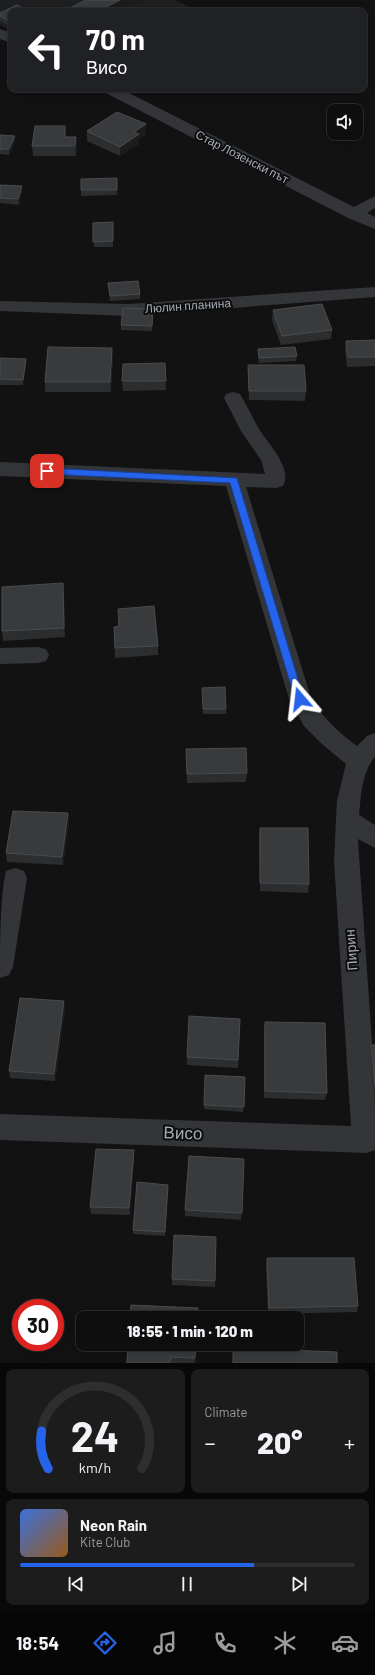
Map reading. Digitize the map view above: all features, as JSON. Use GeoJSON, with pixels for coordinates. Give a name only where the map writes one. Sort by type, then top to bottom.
{"type":"FeatureCollection","features":[{"type":"Feature","properties":{"kind":"street","name":"Стар Лозенски път"},"geometry":{"type":"LineString","coordinates":[[115,92],[375,224]]}},
{"type":"Feature","properties":{"kind":"street"},"geometry":{"type":"LineString","coordinates":[[354,214],[375,200]]}},
{"type":"Feature","properties":{"kind":"street","name":"Люлин планина"},"geometry":{"type":"LineString","coordinates":[[0,306],[128,310],[375,292]]}},
{"type":"Feature","properties":{"kind":"street"},"geometry":{"type":"LineString","coordinates":[[0,469],[276,481],[276,472],[271,458],[252,432],[233,398]]}},
{"type":"Feature","properties":{"kind":"street"},"geometry":{"type":"LineString","coordinates":[[234,480],[300,699],[312,720],[330,738],[359,761],[375,742]]}},
{"type":"Feature","properties":{"kind":"street"},"geometry":{"type":"LineString","coordinates":[[0,656],[38,655]]}},
{"type":"Feature","properties":{"kind":"street","name":"Пирин"},"geometry":{"type":"LineString","coordinates":[[359,761],[353,780],[347,819],[346,860],[366,1140]]}},
{"type":"Feature","properties":{"kind":"street"},"geometry":{"type":"LineString","coordinates":[[347,819],[375,838]]}},
{"type":"Feature","properties":{"kind":"street"},"geometry":{"type":"LineString","coordinates":[[0,967],[15,878]]}},
{"type":"Feature","properties":{"kind":"street","name":"Висо"},"geometry":{"type":"LineString","coordinates":[[0,1127],[366,1140]]}},
{"type":"Feature","properties":{"kind":"shaded area"},"geometry":{"type":"Polygon","coordinates":[[[0,0],[175,0],[192,8],[8,8],[8,29],[0,25],[0,0]]]}},
{"type":"Feature","properties":{"kind":"building"},"geometry":{"type":"Polygon","coordinates":[[[86,0],[120,0],[104,8],[70,8],[86,0]]]}},
{"type":"Feature","properties":{"kind":"building"},"geometry":{"type":"Polygon","coordinates":[[[17,5],[22,8],[11,8],[17,5]]]}},
{"type":"Feature","properties":{"kind":"building"},"geometry":{"type":"Polygon","coordinates":[[[8,9],[8,20],[0,16],[0,13],[8,9]]]}},
{"type":"Feature","properties":{"kind":"building"},"geometry":{"type":"Polygon","coordinates":[[[117,112],[146,124],[134,132],[139,134],[120,147],[87,131],[117,112]]]}},
{"type":"Feature","properties":{"kind":"building"},"geometry":{"type":"Polygon","coordinates":[[[35,126],[65,126],[65,137],[76,137],[75,146],[32,146],[35,126]]]}},
{"type":"Feature","properties":{"kind":"building"},"geometry":{"type":"Polygon","coordinates":[[[0,135],[15,136],[9,149],[0,149],[0,135]]]}},
{"type":"Feature","properties":{"kind":"building"},"geometry":{"type":"Polygon","coordinates":[[[117,178],[117,190],[81,190],[81,179],[117,178]]]}},
{"type":"Feature","properties":{"kind":"building"},"geometry":{"type":"Polygon","coordinates":[[[0,185],[22,186],[18,199],[0,198],[0,185]]]}},
{"type":"Feature","properties":{"kind":"building"},"geometry":{"type":"Polygon","coordinates":[[[113,222],[113,241],[93,242],[93,223],[113,222]]]}},
{"type":"Feature","properties":{"kind":"building"},"geometry":{"type":"Polygon","coordinates":[[[138,281],[140,294],[110,296],[108,283],[138,281]]]}},
{"type":"Feature","properties":{"kind":"building"},"geometry":{"type":"Polygon","coordinates":[[[322,304],[332,330],[282,336],[273,310],[322,304]]]}},
{"type":"Feature","properties":{"kind":"building"},"geometry":{"type":"Polygon","coordinates":[[[123,308],[153,309],[152,326],[121,325],[123,308]]]}},
{"type":"Feature","properties":{"kind":"building"},"geometry":{"type":"Polygon","coordinates":[[[375,340],[375,357],[348,357],[346,341],[375,340]]]}},
{"type":"Feature","properties":{"kind":"building"},"geometry":{"type":"Polygon","coordinates":[[[48,347],[112,348],[110,382],[45,382],[48,347]]]}},
{"type":"Feature","properties":{"kind":"building"},"geometry":{"type":"Polygon","coordinates":[[[295,347],[297,356],[259,358],[258,349],[295,347]]]}},
{"type":"Feature","properties":{"kind":"building"},"geometry":{"type":"Polygon","coordinates":[[[0,358],[26,359],[23,380],[0,379],[0,358]]]}},
{"type":"Feature","properties":{"kind":"building"},"geometry":{"type":"Polygon","coordinates":[[[165,363],[166,381],[122,381],[123,364],[165,363]]]}},
{"type":"Feature","properties":{"kind":"building"},"geometry":{"type":"Polygon","coordinates":[[[248,365],[304,365],[306,391],[249,391],[248,365]]]}},
{"type":"Feature","properties":{"kind":"building"},"geometry":{"type":"Polygon","coordinates":[[[63,583],[64,628],[2,631],[2,587],[63,583]]]}},
{"type":"Feature","properties":{"kind":"building"},"geometry":{"type":"Polygon","coordinates":[[[154,606],[158,646],[115,648],[114,627],[119,626],[118,609],[154,606]]]}},
{"type":"Feature","properties":{"kind":"building"},"geometry":{"type":"Polygon","coordinates":[[[225,687],[226,709],[203,709],[202,688],[225,687]]]}},
{"type":"Feature","properties":{"kind":"building"},"geometry":{"type":"Polygon","coordinates":[[[246,748],[247,773],[187,774],[186,749],[246,748]]]}},
{"type":"Feature","properties":{"kind":"building"},"geometry":{"type":"Polygon","coordinates":[[[13,811],[68,813],[62,857],[6,853],[13,811]]]}},
{"type":"Feature","properties":{"kind":"building"},"geometry":{"type":"Polygon","coordinates":[[[260,828],[308,828],[309,884],[260,883],[260,828]]]}},
{"type":"Feature","properties":{"kind":"building"},"geometry":{"type":"Polygon","coordinates":[[[20,998],[64,1001],[54,1074],[9,1071],[20,998]]]}},
{"type":"Feature","properties":{"kind":"building"},"geometry":{"type":"Polygon","coordinates":[[[189,1016],[240,1019],[238,1060],[187,1057],[189,1016]]]}},
{"type":"Feature","properties":{"kind":"building"},"geometry":{"type":"Polygon","coordinates":[[[265,1022],[325,1023],[327,1093],[265,1091],[265,1022]]]}},
{"type":"Feature","properties":{"kind":"building"},"geometry":{"type":"Polygon","coordinates":[[[371,1045],[375,1045],[375,1086],[371,1045]]]}},
{"type":"Feature","properties":{"kind":"building"},"geometry":{"type":"Polygon","coordinates":[[[205,1075],[245,1077],[244,1107],[204,1105],[205,1075]]]}},
{"type":"Feature","properties":{"kind":"building"},"geometry":{"type":"Polygon","coordinates":[[[96,1149],[134,1150],[129,1208],[90,1207],[96,1149]]]}},
{"type":"Feature","properties":{"kind":"building"},"geometry":{"type":"Polygon","coordinates":[[[189,1156],[244,1159],[242,1213],[185,1210],[189,1156]]]}},
{"type":"Feature","properties":{"kind":"building"},"geometry":{"type":"Polygon","coordinates":[[[137,1182],[168,1185],[165,1232],[133,1230],[137,1182]]]}},
{"type":"Feature","properties":{"kind":"building"},"geometry":{"type":"Polygon","coordinates":[[[174,1235],[216,1237],[215,1281],[172,1279],[174,1235]]]}},
{"type":"Feature","properties":{"kind":"building"},"geometry":{"type":"Polygon","coordinates":[[[267,1258],[354,1258],[358,1306],[269,1308],[267,1258]]]}},
{"type":"Feature","properties":{"kind":"building"},"geometry":{"type":"Polygon","coordinates":[[[131,1305],[198,1308],[198,1311],[131,1311],[131,1305]]]}},
{"type":"Feature","properties":{"kind":"building"},"geometry":{"type":"Polygon","coordinates":[[[128,1351],[196,1351],[195,1358],[171,1357],[170,1363],[127,1363],[128,1351]]]}},
{"type":"Feature","properties":{"kind":"building"},"geometry":{"type":"Polygon","coordinates":[[[233,1351],[337,1352],[337,1363],[233,1363],[233,1351]]]}},
{"type":"Feature","properties":{"kind":"route"},"geometry":{"type":"LineString","coordinates":[[47,471],[234,480],[300,699]]}}]}
